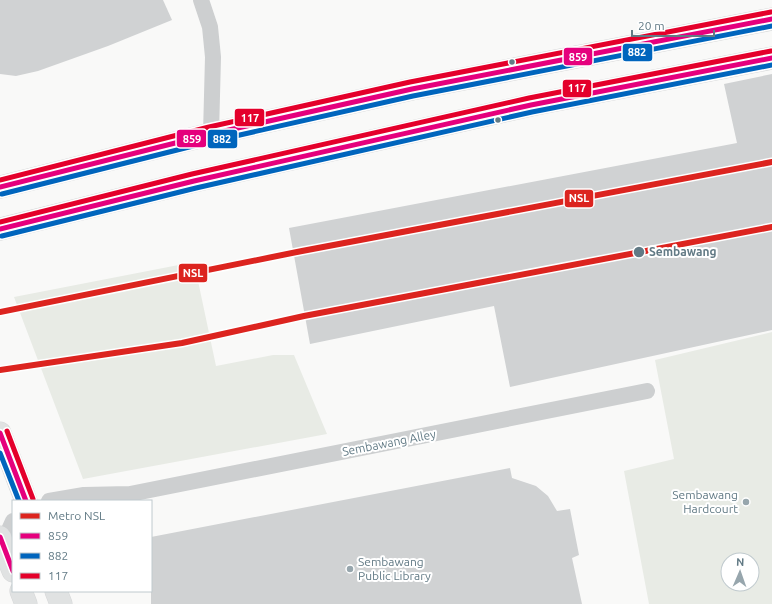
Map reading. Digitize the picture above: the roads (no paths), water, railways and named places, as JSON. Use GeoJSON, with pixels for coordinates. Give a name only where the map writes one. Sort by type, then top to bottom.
{"type":"FeatureCollection","features":[{"type":"Feature","properties":{"kind":"main road"},"geometry":{"type":"LineString","coordinates":[[0,187],[29,181],[211,134],[419,88],[772,19]]}},
{"type":"Feature","properties":{"kind":"main road"},"geometry":{"type":"LineString","coordinates":[[0,229],[194,181],[531,106],[772,58]]}},
{"type":"Feature","properties":{"kind":"main road"},"geometry":{"type":"LineString","coordinates":[[0,171],[29,181]]}},
{"type":"Feature","properties":{"kind":"main road"},"geometry":{"type":"LineString","coordinates":[[0,433],[26,500]]}},
{"type":"Feature","properties":{"kind":"main road"},"geometry":{"type":"LineString","coordinates":[[0,537],[12,568]]}},
{"type":"Feature","properties":{"kind":"main road"},"geometry":{"type":"LineString","coordinates":[[21,592],[26,604]]}},
{"type":"Feature","properties":{"kind":"main road"},"geometry":{"type":"LineString","coordinates":[[56,592],[61,604]]}},
{"type":"Feature","properties":{"kind":"lane"},"geometry":{"type":"LineString","coordinates":[[201,0],[210,27],[213,57],[211,134]]}},
{"type":"Feature","properties":{"kind":"lane","name":"Sembawang Alley"},"geometry":{"type":"LineString","coordinates":[[55,500],[84,495],[124,498],[648,391]]}},
{"type":"Feature","properties":{"kind":"lane"},"geometry":{"type":"LineString","coordinates":[[12,523],[9,530],[12,568]]}},
{"type":"Feature","properties":{"kind":"metro line","name":"NSL"},"geometry":{"type":"LineString","coordinates":[[0,312],[302,251],[772,162]]}},
{"type":"Feature","properties":{"kind":"metro line","name":"NSL"},"geometry":{"type":"LineString","coordinates":[[0,370],[182,343],[304,316],[772,227]]}},
{"type":"Feature","properties":{"kind":"place","name":"Sembawang"},"geometry":{"type":"Point","coordinates":[639,252]}},
{"type":"Feature","properties":{"kind":"place","name":"Sembawang Hardcourt"},"geometry":{"type":"Point","coordinates":[746,502]}},
{"type":"Feature","properties":{"kind":"place","name":"Sembawang Public Library"},"geometry":{"type":"Point","coordinates":[350,569]}}]}
